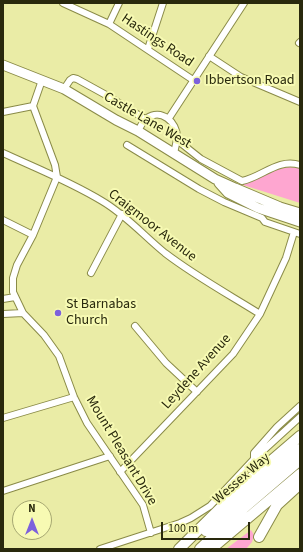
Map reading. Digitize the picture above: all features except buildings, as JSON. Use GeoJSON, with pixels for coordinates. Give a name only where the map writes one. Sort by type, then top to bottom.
{"type":"FeatureCollection","features":[{"type":"Feature","properties":{"kind":"highway"},"geometry":{"type":"LineString","coordinates":[[179,549],[251,478],[300,436]]}},
{"type":"Feature","properties":{"kind":"highway","name":"Wessex Way"},"geometry":{"type":"LineString","coordinates":[[187,549],[228,510],[300,449]]}},
{"type":"Feature","properties":{"kind":"highway","name":"Wessex Way"},"geometry":{"type":"LineString","coordinates":[[200,549],[244,508],[300,460]]}},
{"type":"Feature","properties":{"kind":"highway"},"geometry":{"type":"LineString","coordinates":[[211,549],[300,474]]}},
{"type":"Feature","properties":{"kind":"highway"},"geometry":{"type":"LineString","coordinates":[[259,537],[277,505],[300,484]]}},
{"type":"Feature","properties":{"kind":"main road","name":"Castle Lane West"},"geometry":{"type":"LineString","coordinates":[[3,65],[64,89],[116,120],[138,131],[215,179],[280,207],[300,213]]}},
{"type":"Feature","properties":{"kind":"main road","name":"Castle Lane West"},"geometry":{"type":"LineString","coordinates":[[215,179],[228,193],[263,214],[300,222]]}},
{"type":"Feature","properties":{"kind":"main road"},"geometry":{"type":"LineString","coordinates":[[280,207],[292,215],[300,217]]}},
{"type":"Feature","properties":{"kind":"street","name":"Hastings Road"},"geometry":{"type":"LineString","coordinates":[[63,3],[109,24],[193,80]]}},
{"type":"Feature","properties":{"kind":"street"},"geometry":{"type":"LineString","coordinates":[[109,24],[118,3]]}},
{"type":"Feature","properties":{"kind":"street"},"geometry":{"type":"LineString","coordinates":[[148,49],[163,3]]}},
{"type":"Feature","properties":{"kind":"street"},"geometry":{"type":"LineString","coordinates":[[169,118],[244,3]]}},
{"type":"Feature","properties":{"kind":"street"},"geometry":{"type":"LineString","coordinates":[[209,56],[240,77],[300,102]]}},
{"type":"Feature","properties":{"kind":"street","name":"Castle Lane West"},"geometry":{"type":"LineString","coordinates":[[64,89],[70,80],[73,78],[76,79],[106,95],[145,119]]}},
{"type":"Feature","properties":{"kind":"street"},"geometry":{"type":"LineString","coordinates":[[42,80],[33,106],[55,165],[57,177]]}},
{"type":"Feature","properties":{"kind":"street"},"geometry":{"type":"LineString","coordinates":[[3,112],[33,106]]}},
{"type":"Feature","properties":{"kind":"street"},"geometry":{"type":"LineString","coordinates":[[138,131],[145,119],[150,116],[160,115],[169,118],[176,130],[177,140],[174,153]]}},
{"type":"Feature","properties":{"kind":"street","name":"Castle Lane West"},"geometry":{"type":"LineString","coordinates":[[177,140],[201,160],[242,181]]}},
{"type":"Feature","properties":{"kind":"street","name":"Castle Lane West"},"geometry":{"type":"LineString","coordinates":[[127,145],[199,189],[224,202],[263,214],[265,222],[297,233]]}},
{"type":"Feature","properties":{"kind":"street","name":"Craigmoor Avenue"},"geometry":{"type":"LineString","coordinates":[[3,153],[57,177],[102,200],[122,214],[165,252],[194,274],[260,314]]}},
{"type":"Feature","properties":{"kind":"street"},"geometry":{"type":"LineString","coordinates":[[235,188],[242,181],[250,179],[270,168],[296,163],[300,165]]}},
{"type":"Feature","properties":{"kind":"street","name":"Mount Pleasant Drive"},"geometry":{"type":"LineString","coordinates":[[57,177],[33,235],[17,265],[13,278],[15,297],[23,313],[44,335],[59,356],[74,397],[86,423],[143,505],[151,532]]}},
{"type":"Feature","properties":{"kind":"street"},"geometry":{"type":"LineString","coordinates":[[91,273],[122,214]]}},
{"type":"Feature","properties":{"kind":"street"},"geometry":{"type":"LineString","coordinates":[[3,220],[33,235]]}},
{"type":"Feature","properties":{"kind":"street","name":"Leydene Avenue"},"geometry":{"type":"LineString","coordinates":[[120,472],[233,354],[260,314],[297,233]]}},
{"type":"Feature","properties":{"kind":"street"},"geometry":{"type":"LineString","coordinates":[[3,299],[15,297]]}},
{"type":"Feature","properties":{"kind":"street"},"geometry":{"type":"LineString","coordinates":[[3,314],[23,313]]}},
{"type":"Feature","properties":{"kind":"street"},"geometry":{"type":"LineString","coordinates":[[135,326],[166,363],[197,392]]}},
{"type":"Feature","properties":{"kind":"street"},"geometry":{"type":"LineString","coordinates":[[3,417],[74,397]]}},
{"type":"Feature","properties":{"kind":"street"},"geometry":{"type":"LineString","coordinates":[[254,459],[254,453],[261,443],[300,406]]}},
{"type":"Feature","properties":{"kind":"street"},"geometry":{"type":"LineString","coordinates":[[100,549],[180,523],[210,506],[254,459],[300,417]]}},
{"type":"Feature","properties":{"kind":"street"},"geometry":{"type":"LineString","coordinates":[[3,491],[110,456]]}},
{"type":"Feature","properties":{"kind":"shaded area"},"geometry":{"type":"Polygon","coordinates":[[[289,167],[300,168],[300,203],[243,185],[274,171],[289,167]]]}},
{"type":"Feature","properties":{"kind":"shaded area"},"geometry":{"type":"Polygon","coordinates":[[[251,530],[254,535],[252,542],[246,549],[226,549],[251,530]]]}},
{"type":"Feature","properties":{"kind":"place","name":"Ibbertson Road"},"geometry":{"type":"Point","coordinates":[197,81]}},
{"type":"Feature","properties":{"kind":"place","name":"St Barnabas Church"},"geometry":{"type":"Point","coordinates":[58,313]}}]}
